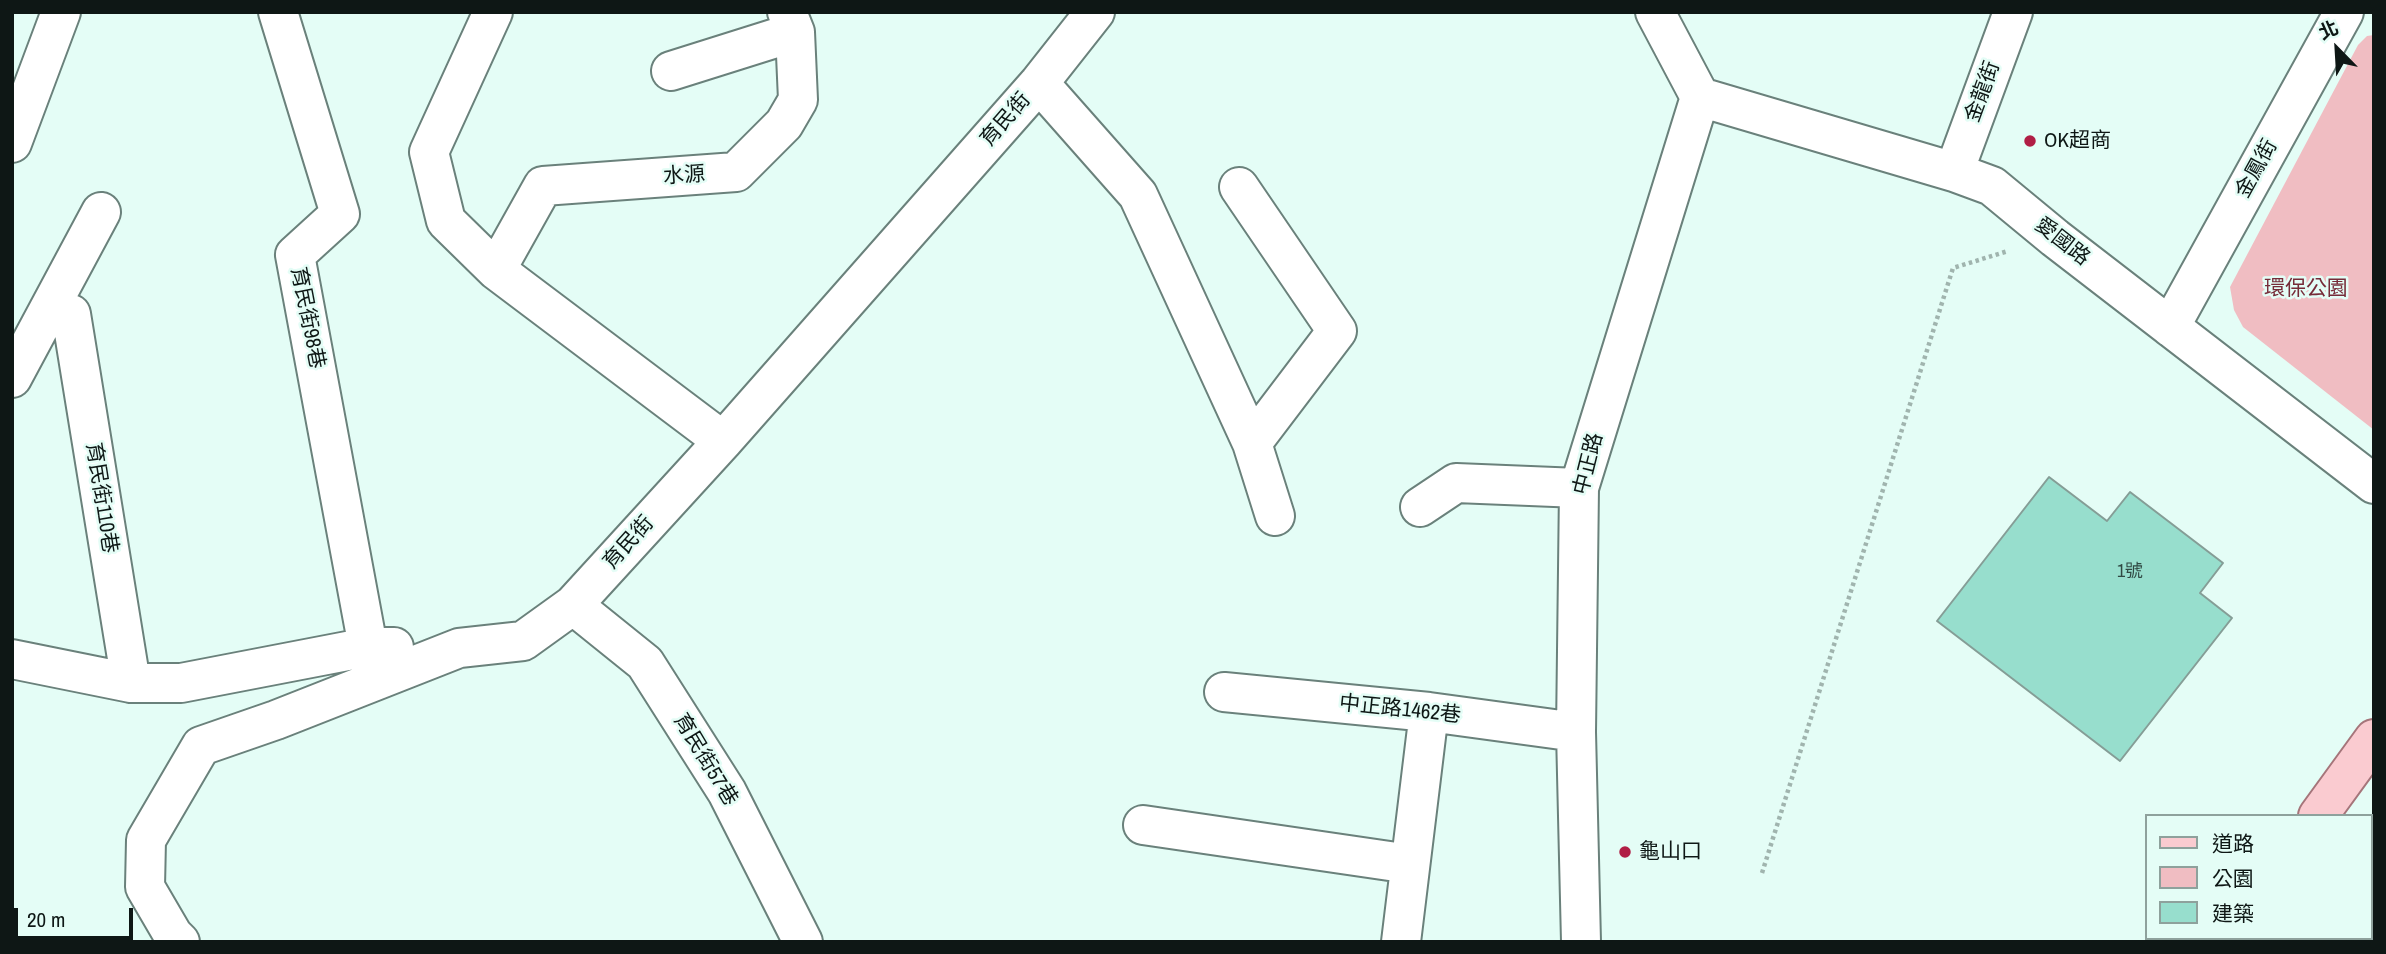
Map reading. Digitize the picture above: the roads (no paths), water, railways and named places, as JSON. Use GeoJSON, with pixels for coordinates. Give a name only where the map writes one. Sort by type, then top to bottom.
{"type":"FeatureCollection","features":[{"type":"Feature","properties":{"kind":"main road"},"geometry":{"type":"LineString","coordinates":[[2319,814],[2374,738]]}},
{"type":"Feature","properties":{"kind":"street"},"geometry":{"type":"LineString","coordinates":[[12,144],[61,12]]}},
{"type":"Feature","properties":{"kind":"street","name":"育民街98巷"},"geometry":{"type":"LineString","coordinates":[[278,12],[340,214],[295,255],[368,648]]}},
{"type":"Feature","properties":{"kind":"street"},"geometry":{"type":"LineString","coordinates":[[493,12],[429,152],[446,221],[496,270],[723,441]]}},
{"type":"Feature","properties":{"kind":"street","name":"育民街"},"geometry":{"type":"LineString","coordinates":[[180,942],[173,935],[145,887],[146,840],[201,747],[459,648],[523,641],[573,605],[723,441],[1039,83],[1096,12]]}},
{"type":"Feature","properties":{"kind":"street"},"geometry":{"type":"LineString","coordinates":[[1655,12],[1700,97]]}},
{"type":"Feature","properties":{"kind":"street","name":"金龍街"},"geometry":{"type":"LineString","coordinates":[[1954,172],[2013,12]]}},
{"type":"Feature","properties":{"kind":"street","name":"金鳳街"},"geometry":{"type":"LineString","coordinates":[[2170,327],[2344,12]]}},
{"type":"Feature","properties":{"kind":"street"},"geometry":{"type":"LineString","coordinates":[[671,71],[791,22]]}},
{"type":"Feature","properties":{"kind":"street","name":"水源"},"geometry":{"type":"LineString","coordinates":[[496,270],[542,186],[736,172],[784,124],[798,100],[791,22]]}},
{"type":"Feature","properties":{"kind":"street"},"geometry":{"type":"LineString","coordinates":[[1039,83],[1138,195],[1252,443],[1275,516]]}},
{"type":"Feature","properties":{"kind":"street","name":"愛國路"},"geometry":{"type":"LineString","coordinates":[[1700,97],[1954,172],[1992,186],[2374,484]]}},
{"type":"Feature","properties":{"kind":"street","name":"中正路"},"geometry":{"type":"LineString","coordinates":[[1581,942],[1576,732],[1579,488],[1700,97]]}},
{"type":"Feature","properties":{"kind":"street"},"geometry":{"type":"LineString","coordinates":[[1239,187],[1337,331],[1252,443]]}},
{"type":"Feature","properties":{"kind":"street"},"geometry":{"type":"LineString","coordinates":[[12,378],[101,212]]}},
{"type":"Feature","properties":{"kind":"street","name":"育民街110巷"},"geometry":{"type":"LineString","coordinates":[[71,314],[131,683]]}},
{"type":"Feature","properties":{"kind":"street"},"geometry":{"type":"LineString","coordinates":[[1420,507],[1456,483],[1579,488]]}},
{"type":"Feature","properties":{"kind":"street","name":"育民街57巷"},"geometry":{"type":"LineString","coordinates":[[573,605],[645,663],[727,792],[803,942]]}},
{"type":"Feature","properties":{"kind":"street"},"geometry":{"type":"LineString","coordinates":[[12,659],[131,683],[181,683],[368,648],[459,648]]}},
{"type":"Feature","properties":{"kind":"street","name":"中正路1462巷"},"geometry":{"type":"LineString","coordinates":[[1224,692],[1429,712],[1576,732]]}},
{"type":"Feature","properties":{"kind":"street"},"geometry":{"type":"LineString","coordinates":[[1401,942],[1429,712]]}},
{"type":"Feature","properties":{"kind":"street"},"geometry":{"type":"LineString","coordinates":[[1143,825],[1410,864]]}},
{"type":"Feature","properties":{"kind":"place","name":"OK超商"},"geometry":{"type":"Point","coordinates":[2030,141]}},
{"type":"Feature","properties":{"kind":"place","name":"龜山口"},"geometry":{"type":"Point","coordinates":[1625,852]}},
{"type":"Feature","properties":{"kind":"park label","name":"環保公園"},"geometry":{"type":"Point","coordinates":[2306,289]}}]}
